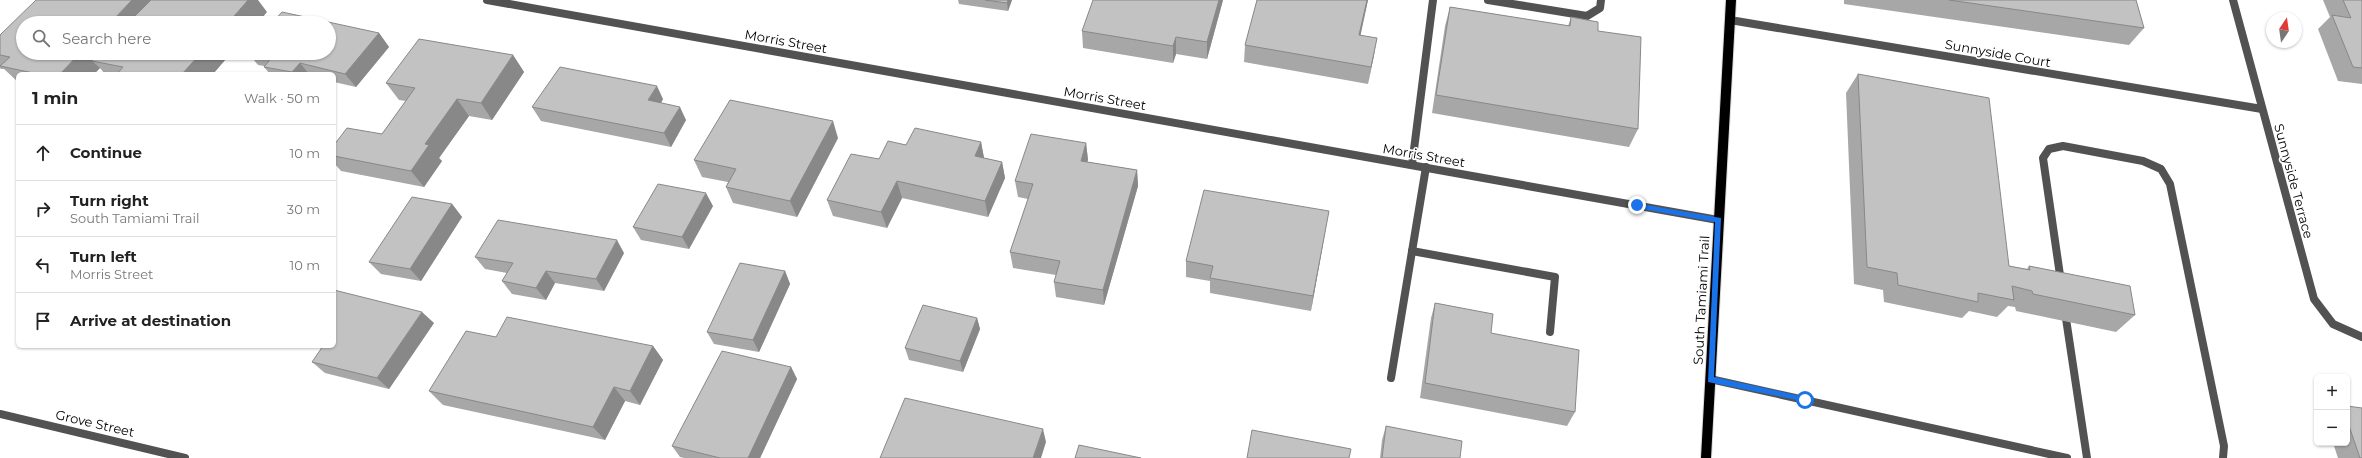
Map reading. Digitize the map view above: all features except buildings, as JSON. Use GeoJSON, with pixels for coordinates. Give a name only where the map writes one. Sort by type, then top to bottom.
{"type":"FeatureCollection","features":[{"type":"Feature","properties":{"kind":"main road","name":"South Tamiami Trail"},"geometry":{"type":"LineString","coordinates":[[1706,458],[1731,0]]}},
{"type":"Feature","properties":{"kind":"street","name":"Morris Street"},"geometry":{"type":"LineString","coordinates":[[487,0],[1718,220]]}},
{"type":"Feature","properties":{"kind":"street"},"geometry":{"type":"LineString","coordinates":[[1412,165],[1433,0]]}},
{"type":"Feature","properties":{"kind":"street"},"geometry":{"type":"LineString","coordinates":[[1488,0],[1587,16],[1600,8],[1601,0]]}},
{"type":"Feature","properties":{"kind":"street","name":"Sunnyside Terrace"},"geometry":{"type":"LineString","coordinates":[[2234,3],[2314,299],[2324,318],[2338,330],[2362,337]]}},
{"type":"Feature","properties":{"kind":"street","name":"Sunnyside Court"},"geometry":{"type":"LineString","coordinates":[[1730,20],[2262,109]]}},
{"type":"Feature","properties":{"kind":"street"},"geometry":{"type":"LineString","coordinates":[[2087,458],[2043,158],[2049,149],[2063,146],[2143,162],[2161,169],[2170,184],[2224,446],[2223,458]]}},
{"type":"Feature","properties":{"kind":"street"},"geometry":{"type":"LineString","coordinates":[[1391,378],[1426,167]]}},
{"type":"Feature","properties":{"kind":"street"},"geometry":{"type":"LineString","coordinates":[[1412,251],[1555,277],[1550,332]]}},
{"type":"Feature","properties":{"kind":"street"},"geometry":{"type":"LineString","coordinates":[[1710,379],[2067,458]]}},
{"type":"Feature","properties":{"kind":"street","name":"Grove Street"},"geometry":{"type":"LineString","coordinates":[[0,414],[185,458]]}},
{"type":"Feature","properties":{"kind":"route"},"geometry":{"type":"LineString","coordinates":[[1637,205],[1718,220],[1710,379],[1805,400]]}}]}
